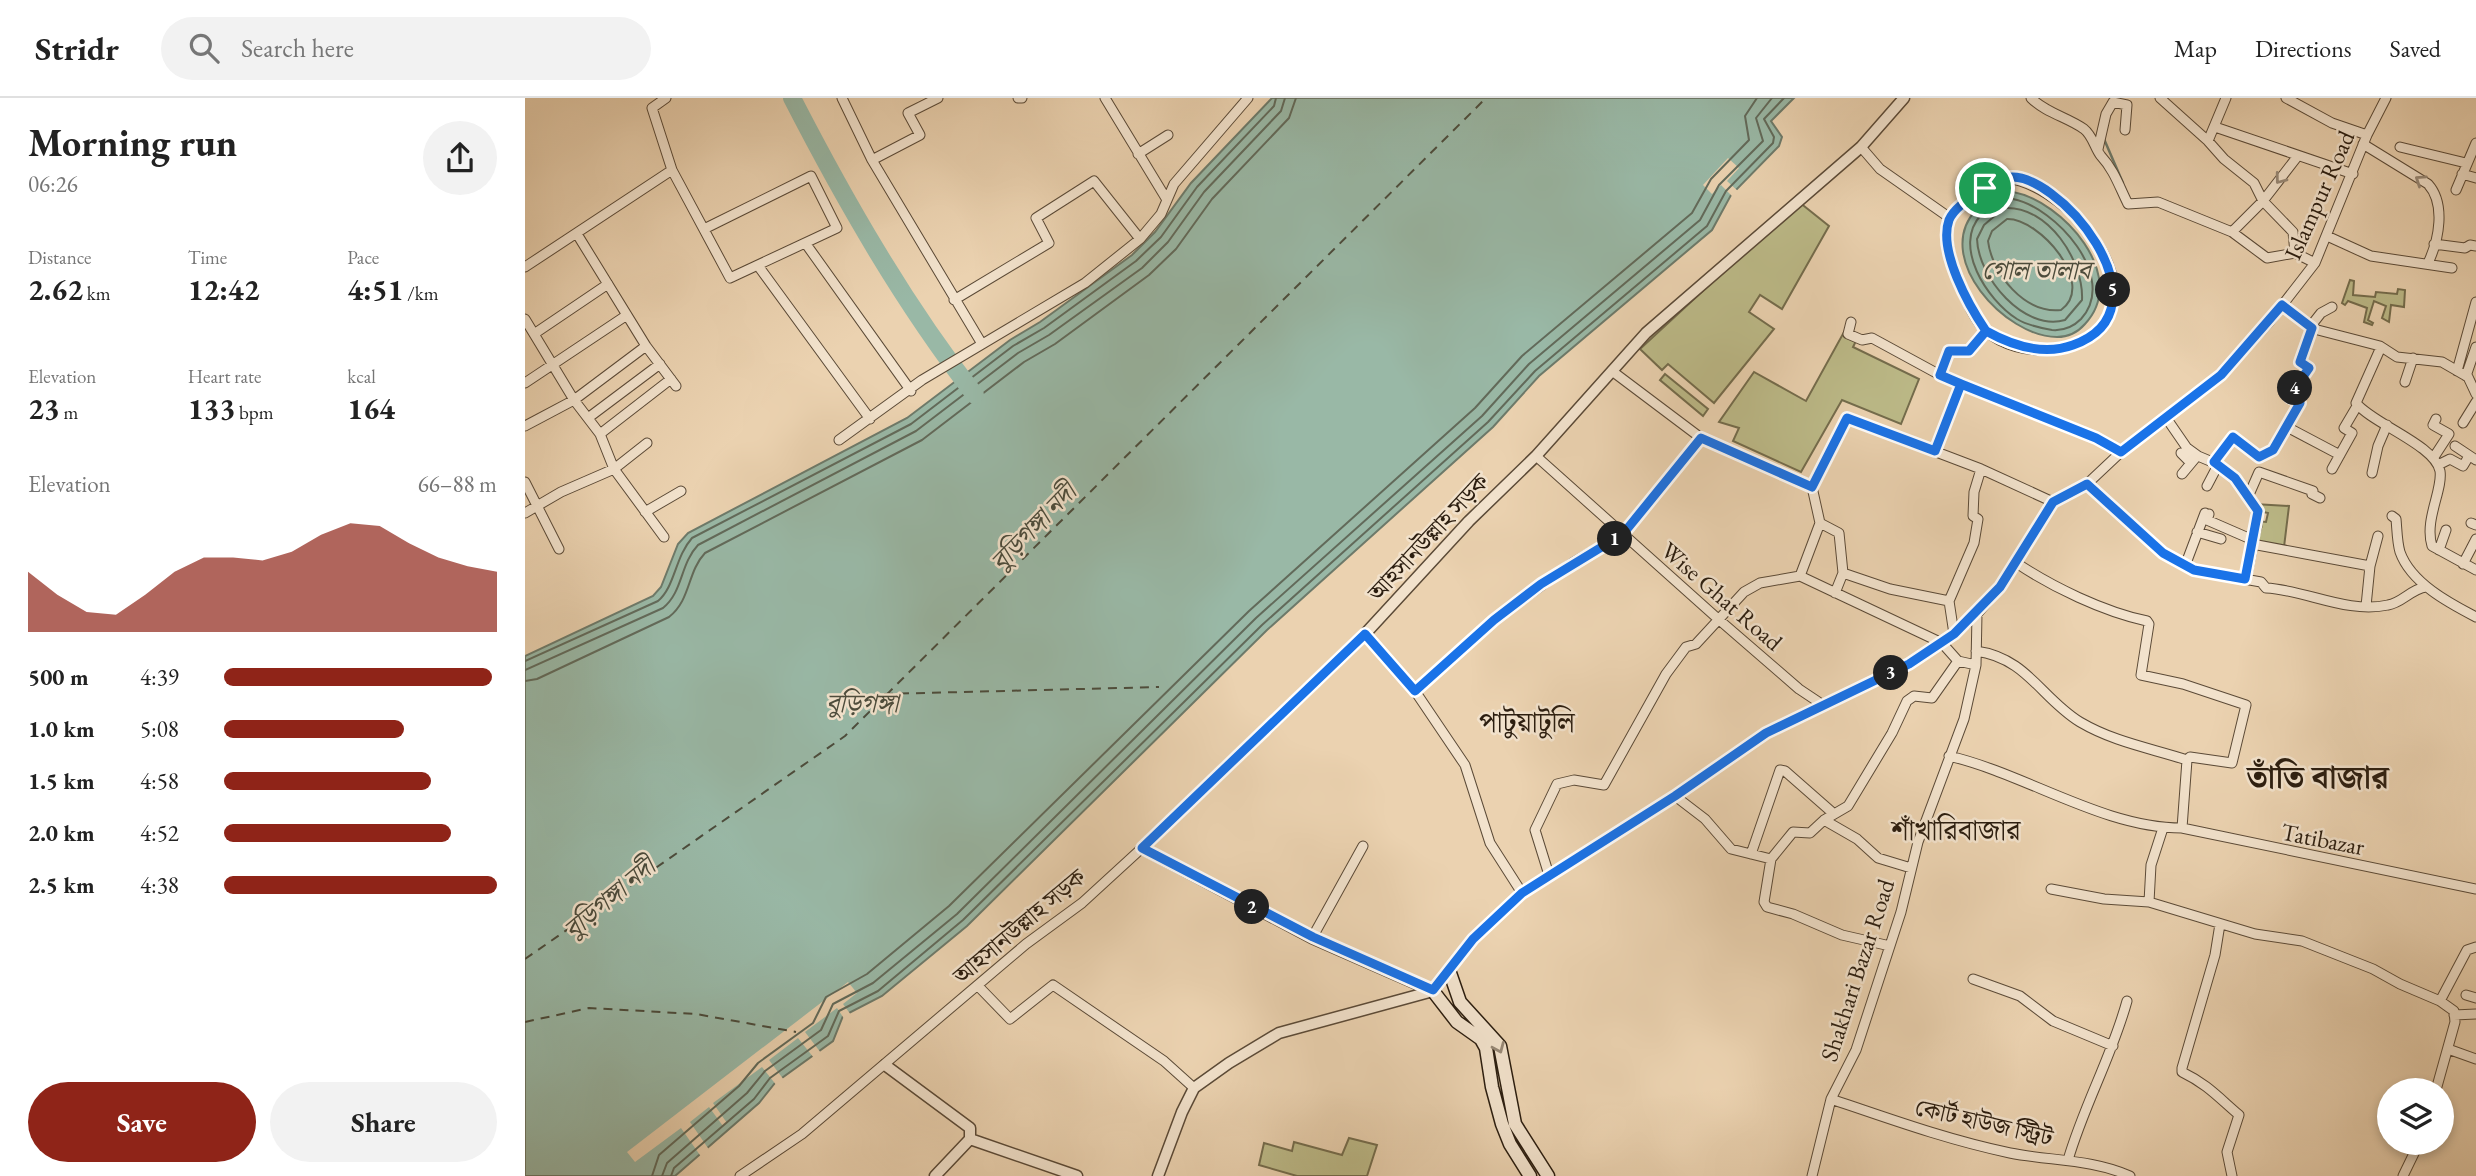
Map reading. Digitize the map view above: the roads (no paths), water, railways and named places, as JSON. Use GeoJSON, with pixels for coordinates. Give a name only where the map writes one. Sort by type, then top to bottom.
{"type":"FeatureCollection","features":[{"type":"Feature","properties":{"kind":"main road"},"geometry":{"type":"LineString","coordinates":[[1450,973],[1460,1002],[1500,1046],[1515,1124],[1548,1176]]}},
{"type":"Feature","properties":{"kind":"main road"},"geometry":{"type":"LineString","coordinates":[[1433,990],[1457,1023],[1481,1039],[1486,1048],[1492,1087],[1502,1124],[1510,1144],[1530,1176]]}},
{"type":"Feature","properties":{"kind":"street"},"geometry":{"type":"LineString","coordinates":[[666,98],[652,108],[672,170],[730,278],[759,267],[837,228],[811,176],[704,229]]}},
{"type":"Feature","properties":{"kind":"street"},"geometry":{"type":"LineString","coordinates":[[842,98],[871,160],[982,344]]}},
{"type":"Feature","properties":{"kind":"street"},"geometry":{"type":"LineString","coordinates":[[871,160],[921,135],[908,113],[938,98]]}},
{"type":"Feature","properties":{"kind":"street"},"geometry":{"type":"LineString","coordinates":[[1105,98],[1167,200]]}},
{"type":"Feature","properties":{"kind":"street"},"geometry":{"type":"LineString","coordinates":[[839,440],[982,344],[1085,283],[1140,239],[1161,214],[1174,184],[1248,98]]}},
{"type":"Feature","properties":{"kind":"street","name":"আহসানউল্লাহ সড়ক"},"geometry":{"type":"LineString","coordinates":[[740,1176],[803,1134],[979,987],[1026,944],[1082,902],[1142,848],[1365,634],[1469,521],[1536,456],[1646,333],[1861,147],[1904,98]]}},
{"type":"Feature","properties":{"kind":"street"},"geometry":{"type":"LineString","coordinates":[[2031,98],[2041,108],[2084,129],[2098,149]]}},
{"type":"Feature","properties":{"kind":"street"},"geometry":{"type":"LineString","coordinates":[[2161,98],[2209,141],[2224,159],[2255,183],[2263,201],[2293,232],[2295,253]]}},
{"type":"Feature","properties":{"kind":"street"},"geometry":{"type":"LineString","coordinates":[[2209,141],[2226,98]]}},
{"type":"Feature","properties":{"kind":"street"},"geometry":{"type":"LineString","coordinates":[[2286,98],[2365,140],[2428,184],[2436,194],[2439,211],[2428,263]]}},
{"type":"Feature","properties":{"kind":"street","name":"Islampur Road"},"geometry":{"type":"LineString","coordinates":[[2053,502],[2087,484],[2121,452],[2221,375],[2282,305],[2315,262],[2365,140],[2386,98]]}},
{"type":"Feature","properties":{"kind":"street"},"geometry":{"type":"LineString","coordinates":[[2125,130],[2127,105],[2113,103],[2106,114],[2098,149],[2099,155],[2113,169],[2128,204],[2158,202],[2232,232],[2267,258],[2295,253],[2315,262]]}},
{"type":"Feature","properties":{"kind":"street"},"geometry":{"type":"LineString","coordinates":[[2215,127],[2353,174]]}},
{"type":"Feature","properties":{"kind":"street"},"geometry":{"type":"LineString","coordinates":[[1138,154],[1168,135]]}},
{"type":"Feature","properties":{"kind":"street"},"geometry":{"type":"LineString","coordinates":[[2456,190],[2476,143]]}},
{"type":"Feature","properties":{"kind":"street"},"geometry":{"type":"LineString","coordinates":[[1861,147],[1880,169],[1950,218]]}},
{"type":"Feature","properties":{"kind":"street"},"geometry":{"type":"LineString","coordinates":[[2400,147],[2466,163]]}},
{"type":"Feature","properties":{"kind":"street"},"geometry":{"type":"LineString","coordinates":[[2232,232],[2263,201],[2297,156]]}},
{"type":"Feature","properties":{"kind":"street"},"geometry":{"type":"LineString","coordinates":[[525,267],[672,170]]}},
{"type":"Feature","properties":{"kind":"street"},"geometry":{"type":"LineString","coordinates":[[2462,174],[2476,178]]}},
{"type":"Feature","properties":{"kind":"street"},"geometry":{"type":"LineString","coordinates":[[2006,178],[2022,179],[2043,190],[2079,219],[2101,251],[2109,271],[2113,289],[2112,307],[2108,318],[2097,332],[2080,343],[2045,351],[2015,344],[1986,331],[1953,266],[1946,235],[1950,218],[1985,188],[2006,178]]}},
{"type":"Feature","properties":{"kind":"street"},"geometry":{"type":"LineString","coordinates":[[954,300],[1049,243],[1035,218],[1094,181],[1140,239]]}},
{"type":"Feature","properties":{"kind":"street"},"geometry":{"type":"LineString","coordinates":[[577,234],[646,346],[673,382],[600,434]]}},
{"type":"Feature","properties":{"kind":"street"},"geometry":{"type":"LineString","coordinates":[[2327,236],[2371,256],[2452,268]]}},
{"type":"Feature","properties":{"kind":"street"},"geometry":{"type":"LineString","coordinates":[[806,244],[911,391]]}},
{"type":"Feature","properties":{"kind":"street"},"geometry":{"type":"LineString","coordinates":[[2434,244],[2465,248],[2476,246]]}},
{"type":"Feature","properties":{"kind":"street"},"geometry":{"type":"LineString","coordinates":[[759,267],[870,419]]}},
{"type":"Feature","properties":{"kind":"street"},"geometry":{"type":"LineString","coordinates":[[608,284],[529,328],[574,400],[600,434],[614,469],[664,537]]}},
{"type":"Feature","properties":{"kind":"street"},"geometry":{"type":"LineString","coordinates":[[2457,371],[2476,302]]}},
{"type":"Feature","properties":{"kind":"street"},"geometry":{"type":"LineString","coordinates":[[2282,305],[2311,328],[2381,347],[2396,357],[2442,362],[2466,376],[2476,394]]}},
{"type":"Feature","properties":{"kind":"street"},"geometry":{"type":"LineString","coordinates":[[2207,486],[2216,463],[2233,437],[2250,451],[2263,457],[2273,450],[2300,403],[2289,397],[2309,368],[2300,362],[2311,328],[2321,313],[2332,307]]}},
{"type":"Feature","properties":{"kind":"street"},"geometry":{"type":"LineString","coordinates":[[525,383],[627,315]]}},
{"type":"Feature","properties":{"kind":"street"},"geometry":{"type":"LineString","coordinates":[[1851,322],[1848,334],[1862,340],[1873,338],[1940,375],[2096,438],[2121,452]]}},
{"type":"Feature","properties":{"kind":"street"},"geometry":{"type":"LineString","coordinates":[[1940,375],[1949,351],[1969,351],[1986,331]]}},
{"type":"Feature","properties":{"kind":"street"},"geometry":{"type":"LineString","coordinates":[[525,426],[574,400],[646,346]]}},
{"type":"Feature","properties":{"kind":"street"},"geometry":{"type":"LineString","coordinates":[[2332,469],[2352,433],[2344,428],[2357,405],[2356,398],[2381,347]]}},
{"type":"Feature","properties":{"kind":"street"},"geometry":{"type":"LineString","coordinates":[[2466,376],[2476,347]]}},
{"type":"Feature","properties":{"kind":"street"},"geometry":{"type":"LineString","coordinates":[[2405,382],[2413,358]]}},
{"type":"Feature","properties":{"kind":"street"},"geometry":{"type":"LineString","coordinates":[[588,418],[660,365]]}},
{"type":"Feature","properties":{"kind":"street"},"geometry":{"type":"LineString","coordinates":[[1612,371],[1701,438],[1812,487]]}},
{"type":"Feature","properties":{"kind":"street"},"geometry":{"type":"LineString","coordinates":[[1935,451],[1961,384]]}},
{"type":"Feature","properties":{"kind":"street"},"geometry":{"type":"LineString","coordinates":[[2463,424],[2476,402]]}},
{"type":"Feature","properties":{"kind":"street"},"geometry":{"type":"LineString","coordinates":[[2357,405],[2436,461],[2441,473],[2427,533],[2432,546],[2476,570]]}},
{"type":"Feature","properties":{"kind":"street"},"geometry":{"type":"LineString","coordinates":[[1158,1176],[1194,1088],[1279,1033],[1433,990],[1450,973],[1473,939],[1522,893],[1675,796],[1766,733],[1909,664],[1942,643],[1977,614],[2015,562],[2053,502],[1981,469],[1847,418],[1812,487],[1820,523],[1800,576]]}},
{"type":"Feature","properties":{"kind":"street"},"geometry":{"type":"LineString","coordinates":[[2167,419],[2194,459]]}},
{"type":"Feature","properties":{"kind":"street"},"geometry":{"type":"LineString","coordinates":[[2436,419],[2433,425],[2449,435],[2436,461]]}},
{"type":"Feature","properties":{"kind":"street"},"geometry":{"type":"LineString","coordinates":[[2372,472],[2378,446],[2387,425]]}},
{"type":"Feature","properties":{"kind":"street"},"geometry":{"type":"LineString","coordinates":[[2287,427],[2340,455]]}},
{"type":"Feature","properties":{"kind":"street"},"geometry":{"type":"LineString","coordinates":[[1415,691],[1494,620],[1541,584],[1623,534],[1701,438]]}},
{"type":"Feature","properties":{"kind":"street"},"geometry":{"type":"LineString","coordinates":[[525,513],[614,469],[647,443]]}},
{"type":"Feature","properties":{"kind":"street"},"geometry":{"type":"LineString","coordinates":[[2436,461],[2450,459],[2463,466],[2473,458],[2455,446]]}},
{"type":"Feature","properties":{"kind":"street"},"geometry":{"type":"LineString","coordinates":[[2181,453],[2194,459],[2216,463],[2235,478],[2258,511],[2245,579]]}},
{"type":"Feature","properties":{"kind":"street","name":"Wise Ghat Road"},"geometry":{"type":"LineString","coordinates":[[1536,456],[1717,618],[1799,689],[1822,705]]}},
{"type":"Feature","properties":{"kind":"street"},"geometry":{"type":"LineString","coordinates":[[2182,474],[2194,459]]}},
{"type":"Feature","properties":{"kind":"street"},"geometry":{"type":"LineString","coordinates":[[1954,634],[1949,601],[1974,543],[1978,519],[1973,516],[1974,492],[1981,469]]}},
{"type":"Feature","properties":{"kind":"street"},"geometry":{"type":"LineString","coordinates":[[2248,497],[2259,472],[2292,481],[2313,491],[2312,494],[2320,498]]}},
{"type":"Feature","properties":{"kind":"street"},"geometry":{"type":"LineString","coordinates":[[525,482],[559,549]]}},
{"type":"Feature","properties":{"kind":"street"},"geometry":{"type":"LineString","coordinates":[[2087,484],[2163,553],[2194,570],[2260,582],[2266,588],[2286,589],[2323,601],[2365,606],[2390,606],[2415,589],[2427,587]]}},
{"type":"Feature","properties":{"kind":"street"},"geometry":{"type":"LineString","coordinates":[[645,512],[681,491]]}},
{"type":"Feature","properties":{"kind":"street"},"geometry":{"type":"LineString","coordinates":[[2185,566],[2207,513],[2207,520],[2252,542],[2370,566]]}},
{"type":"Feature","properties":{"kind":"street"},"geometry":{"type":"LineString","coordinates":[[2392,516],[2396,519],[2401,555],[2427,587],[2476,617]]}},
{"type":"Feature","properties":{"kind":"street"},"geometry":{"type":"LineString","coordinates":[[1820,523],[1839,532],[1843,573],[1835,593]]}},
{"type":"Feature","properties":{"kind":"street"},"geometry":{"type":"LineString","coordinates":[[2439,550],[2445,530]]}},
{"type":"Feature","properties":{"kind":"street"},"geometry":{"type":"LineString","coordinates":[[2197,532],[2221,539]]}},
{"type":"Feature","properties":{"kind":"street"},"geometry":{"type":"LineString","coordinates":[[2365,606],[2370,566],[2378,536]]}},
{"type":"Feature","properties":{"kind":"street"},"geometry":{"type":"LineString","coordinates":[[2463,564],[2476,540]]}},
{"type":"Feature","properties":{"kind":"street"},"geometry":{"type":"LineString","coordinates":[[1976,651],[2012,662],[2044,688],[2059,709],[2115,741],[2187,760],[2190,757],[2231,765],[2246,705],[2183,684],[2141,675],[2150,624],[2147,621],[2111,611],[2037,577],[2015,562]]}},
{"type":"Feature","properties":{"kind":"street"},"geometry":{"type":"LineString","coordinates":[[1843,573],[1890,589],[1949,601]]}},
{"type":"Feature","properties":{"kind":"street"},"geometry":{"type":"LineString","coordinates":[[1549,875],[1535,830],[1557,783],[1566,780],[1604,785],[1666,674],[1686,647],[1696,643],[1744,592],[1760,583],[1800,576],[1942,643],[1958,661],[1976,665]]}},
{"type":"Feature","properties":{"kind":"street","name":"Shakhari Bazar Road"},"geometry":{"type":"LineString","coordinates":[[1812,1176],[1831,1099],[1856,1050],[1890,946],[1911,868],[1964,719],[1976,665],[1977,614]]}},
{"type":"Feature","properties":{"kind":"street"},"geometry":{"type":"LineString","coordinates":[[1365,634],[1415,691],[1465,765],[1490,843],[1522,893]]}},
{"type":"Feature","properties":{"kind":"street"},"geometry":{"type":"LineString","coordinates":[[1890,946],[1842,935],[1793,914],[1767,907],[1764,902],[1771,859],[1793,832],[1810,833],[1824,820],[1848,806],[1892,733],[1907,701],[1914,696],[1932,698],[1958,661]]}},
{"type":"Feature","properties":{"kind":"street","name":"Tatibazar"},"geometry":{"type":"LineString","coordinates":[[1949,756],[2038,785],[2090,809],[2163,828],[2182,828],[2476,889]]}},
{"type":"Feature","properties":{"kind":"street"},"geometry":{"type":"LineString","coordinates":[[2182,828],[2187,760]]}},
{"type":"Feature","properties":{"kind":"street"},"geometry":{"type":"LineString","coordinates":[[1751,854],[1780,770],[1785,771],[1834,814]]}},
{"type":"Feature","properties":{"kind":"street"},"geometry":{"type":"LineString","coordinates":[[1675,796],[1705,819],[1725,844],[1771,859]]}},
{"type":"Feature","properties":{"kind":"street"},"geometry":{"type":"LineString","coordinates":[[1824,820],[1857,839],[1878,858],[1911,868]]}},
{"type":"Feature","properties":{"kind":"street"},"geometry":{"type":"LineString","coordinates":[[2149,902],[2151,864],[2163,828]]}},
{"type":"Feature","properties":{"kind":"street"},"geometry":{"type":"LineString","coordinates":[[1313,937],[1363,846]]}},
{"type":"Feature","properties":{"kind":"street"},"geometry":{"type":"LineString","coordinates":[[1142,848],[1313,937],[1433,990]]}},
{"type":"Feature","properties":{"kind":"street"},"geometry":{"type":"LineString","coordinates":[[2050,889],[2104,899],[2149,902],[2255,934],[2302,941],[2373,968],[2400,984],[2440,1000],[2455,1014],[2476,1014]]}},
{"type":"Feature","properties":{"kind":"street"},"geometry":{"type":"LineString","coordinates":[[2220,924],[2220,934],[2182,1072],[2211,1087],[2223,1102],[2239,1115],[2227,1152],[2232,1176]]}},
{"type":"Feature","properties":{"kind":"street"},"geometry":{"type":"LineString","coordinates":[[2440,1000],[2467,950],[2476,947]]}},
{"type":"Feature","properties":{"kind":"street"},"geometry":{"type":"LineString","coordinates":[[1973,979],[2020,996],[2053,1021],[2113,1046]]}},
{"type":"Feature","properties":{"kind":"street"},"geometry":{"type":"LineString","coordinates":[[979,987],[1010,1019],[1053,985],[1164,1061],[1194,1088]]}},
{"type":"Feature","properties":{"kind":"street"},"geometry":{"type":"LineString","coordinates":[[2466,995],[2476,998]]}},
{"type":"Feature","properties":{"kind":"street"},"geometry":{"type":"LineString","coordinates":[[2068,1160],[2079,1123],[2113,1046],[2127,1000]]}},
{"type":"Feature","properties":{"kind":"street"},"geometry":{"type":"LineString","coordinates":[[2440,1078],[2455,1014]]}},
{"type":"Feature","properties":{"kind":"street"},"geometry":{"type":"LineString","coordinates":[[2448,1049],[2476,1059]]}},
{"type":"Feature","properties":{"kind":"street"},"geometry":{"type":"LineString","coordinates":[[885,1065],[970,1128],[970,1139],[940,1174]]}},
{"type":"Feature","properties":{"kind":"street","name":"কোর্ট হাউজ স্ট্রিট"},"geometry":{"type":"LineString","coordinates":[[1831,1099],[1948,1139],[2015,1154],[2108,1166],[2130,1176]]}},
{"type":"Feature","properties":{"kind":"street"},"geometry":{"type":"LineString","coordinates":[[970,1139],[1077,1176]]}},
{"type":"Feature","properties":{"kind":"street"},"geometry":{"type":"LineString","coordinates":[[2403,1176],[2413,1155]]}},
{"type":"Feature","properties":{"kind":"water","name":"বুড়িগঙ্গা"},"geometry":{"type":"Polygon","coordinates":[[[1272,98],[1794,98],[1771,121],[1782,137],[1779,146],[1731,195],[1712,230],[1539,376],[1493,427],[1267,630],[967,926],[882,996],[843,1016],[833,1041],[775,1083],[759,1103],[675,1176],[525,1176],[525,656],[653,596],[661,587],[678,544],[688,533],[907,418],[1010,340],[1040,322],[1132,255],[1155,232],[1191,183],[1272,98]]]}},
{"type":"Feature","properties":{"kind":"water","name":"গোল তালাব"},"geometry":{"type":"Polygon","coordinates":[[[2013,192],[2032,198],[2069,225],[2084,243],[2095,264],[2100,284],[2097,305],[2085,324],[2069,335],[2057,337],[2037,333],[2016,324],[1997,309],[1981,291],[1969,271],[1963,250],[1965,229],[1976,210],[1984,203],[1997,195],[2013,192]]]}},
{"type":"Feature","properties":{"kind":"waterway"},"geometry":{"type":"LineString","coordinates":[[792,98],[877,251],[924,325],[975,395]]}},
{"type":"Feature","properties":{"kind":"waterway"},"geometry":{"type":"LineString","coordinates":[[2104,139],[2123,183]]}},
{"type":"Feature","properties":{"kind":"district","name":"পাটুয়াটুলি"},"geometry":{"type":"Point","coordinates":[1527,722]}},
{"type":"Feature","properties":{"kind":"district","name":"তাঁতি বাজার"},"geometry":{"type":"Point","coordinates":[2318,777]}},
{"type":"Feature","properties":{"kind":"district","name":"শাঁখারিবাজার"},"geometry":{"type":"Point","coordinates":[1956,830]}},
{"type":"Feature","properties":{"kind":"water label","name":"বুড়িগঙ্গা নদী"},"geometry":{"type":"Point","coordinates":[1033,527]}},
{"type":"Feature","properties":{"kind":"water label","name":"বুড়িগঙ্গা নদী"},"geometry":{"type":"Point","coordinates":[609,898]}}]}
